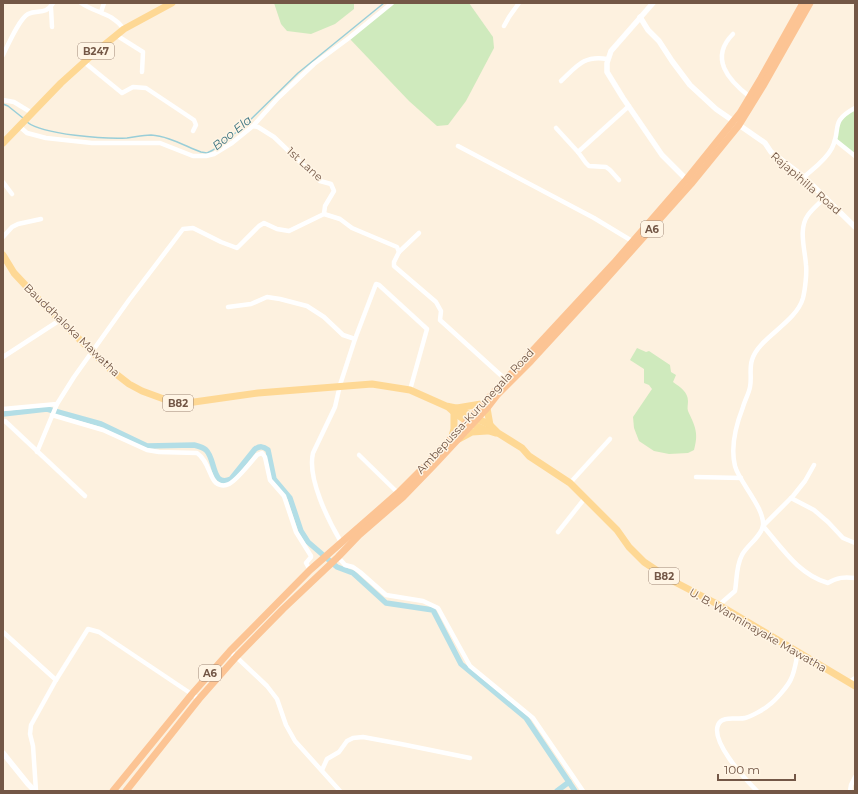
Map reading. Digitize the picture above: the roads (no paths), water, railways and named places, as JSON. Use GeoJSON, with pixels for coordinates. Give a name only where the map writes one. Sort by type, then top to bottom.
{"type":"FeatureCollection","features":[{"type":"Feature","properties":{"kind":"highway","name":"Ambepussa-Kurunegala Road"},"geometry":{"type":"LineString","coordinates":[[736,123],[803,3]]}},
{"type":"Feature","properties":{"kind":"highway","name":"Ambepussa-Kurunegala Road"},"geometry":{"type":"LineString","coordinates":[[126,791],[162,748],[199,699],[236,657],[359,535],[403,497],[471,419],[531,361],[600,286],[689,182],[736,123],[763,86],[810,3]]}},
{"type":"Feature","properties":{"kind":"highway","name":"Ambepussa-Kurunegala Road"},"geometry":{"type":"LineString","coordinates":[[484,406],[505,379],[595,283],[632,241],[689,182]]}},
{"type":"Feature","properties":{"kind":"highway","name":"Ambepussa-Kurunegala Road"},"geometry":{"type":"LineString","coordinates":[[113,791],[192,694],[230,651],[310,570],[398,493],[455,438]]}},
{"type":"Feature","properties":{"kind":"main road","name":"B247"},"geometry":{"type":"LineString","coordinates":[[3,143],[84,62],[116,35],[124,29],[172,3]]}},
{"type":"Feature","properties":{"kind":"main road","name":"Bauddhaloka Mawatha"},"geometry":{"type":"LineString","coordinates":[[3,255],[14,273],[111,370],[129,384],[142,391],[172,402],[186,403],[258,393],[372,384],[410,390],[455,410],[471,419]]}},
{"type":"Feature","properties":{"kind":"main road"},"geometry":{"type":"LineString","coordinates":[[484,406],[488,428],[455,438],[455,410],[484,406]]}},
{"type":"Feature","properties":{"kind":"main road","name":"U. B. Wanninayake Mawatha"},"geometry":{"type":"LineString","coordinates":[[471,419],[522,448],[530,456],[570,483],[617,530],[629,547],[644,562],[671,580],[853,682]]}},
{"type":"Feature","properties":{"kind":"street"},"geometry":{"type":"LineString","coordinates":[[52,26],[51,8],[53,3]]}},
{"type":"Feature","properties":{"kind":"street"},"geometry":{"type":"LineString","coordinates":[[81,3],[86,7],[114,18],[124,29]]}},
{"type":"Feature","properties":{"kind":"street"},"geometry":{"type":"LineString","coordinates":[[101,12],[104,3]]}},
{"type":"Feature","properties":{"kind":"street"},"geometry":{"type":"LineString","coordinates":[[20,125],[27,133],[46,138],[99,144],[160,143],[193,156],[206,156],[214,154],[232,143],[252,126],[278,98],[314,64],[392,3]]}},
{"type":"Feature","properties":{"kind":"street"},"geometry":{"type":"LineString","coordinates":[[504,26],[508,17],[519,3]]}},
{"type":"Feature","properties":{"kind":"street"},"geometry":{"type":"LineString","coordinates":[[652,3],[618,43],[608,58],[607,72],[662,155],[689,182]]}},
{"type":"Feature","properties":{"kind":"street"},"geometry":{"type":"LineString","coordinates":[[3,55],[22,20],[29,14],[42,12],[51,8]]}},
{"type":"Feature","properties":{"kind":"street","name":"Rajapihilla Road"},"geometry":{"type":"LineString","coordinates":[[640,17],[648,30],[659,41],[690,85],[716,109],[765,143],[771,152],[804,178],[855,226]]}},
{"type":"Feature","properties":{"kind":"street"},"geometry":{"type":"LineString","coordinates":[[734,34],[726,41],[722,49],[721,58],[726,71],[736,86],[750,97]]}},
{"type":"Feature","properties":{"kind":"street"},"geometry":{"type":"LineString","coordinates":[[116,35],[142,52],[142,72]]}},
{"type":"Feature","properties":{"kind":"street"},"geometry":{"type":"LineString","coordinates":[[561,81],[583,61],[596,57],[608,58]]}},
{"type":"Feature","properties":{"kind":"street"},"geometry":{"type":"LineString","coordinates":[[84,62],[122,93],[133,87],[146,88],[194,120],[196,125],[193,131]]}},
{"type":"Feature","properties":{"kind":"street"},"geometry":{"type":"LineString","coordinates":[[3,100],[14,102],[32,113]]}},
{"type":"Feature","properties":{"kind":"street"},"geometry":{"type":"LineString","coordinates":[[578,152],[629,106]]}},
{"type":"Feature","properties":{"kind":"street"},"geometry":{"type":"LineString","coordinates":[[804,178],[831,149],[835,140],[839,120],[844,114],[855,108]]}},
{"type":"Feature","properties":{"kind":"street","name":"1st Lane"},"geometry":{"type":"LineString","coordinates":[[252,126],[258,127],[274,137],[320,181],[330,184],[334,191],[325,206],[324,214]]}},
{"type":"Feature","properties":{"kind":"street"},"geometry":{"type":"LineString","coordinates":[[556,128],[589,166],[606,168],[610,170],[619,180]]}},
{"type":"Feature","properties":{"kind":"street"},"geometry":{"type":"LineString","coordinates":[[835,140],[855,156]]}},
{"type":"Feature","properties":{"kind":"street"},"geometry":{"type":"LineString","coordinates":[[458,146],[594,218],[632,241]]}},
{"type":"Feature","properties":{"kind":"street"},"geometry":{"type":"LineString","coordinates":[[3,182],[12,194]]}},
{"type":"Feature","properties":{"kind":"street"},"geometry":{"type":"LineString","coordinates":[[825,197],[808,215],[804,225],[803,243],[806,267],[803,298],[798,309],[778,330],[755,350],[751,362],[750,388],[735,431],[734,457],[735,466],[760,513],[763,526],[792,560],[806,573],[818,580],[828,583],[835,579],[844,577],[855,578]]}},
{"type":"Feature","properties":{"kind":"street"},"geometry":{"type":"LineString","coordinates":[[37,452],[57,404],[74,377],[183,229],[193,228],[237,248],[264,223],[277,229],[289,231],[324,214],[340,219],[352,228],[397,247],[399,252]]}},
{"type":"Feature","properties":{"kind":"street"},"geometry":{"type":"LineString","coordinates":[[3,237],[12,227],[18,224],[41,219]]}},
{"type":"Feature","properties":{"kind":"street"},"geometry":{"type":"LineString","coordinates":[[419,233],[399,252],[394,262],[394,266],[436,302],[441,312],[440,320],[505,379]]}},
{"type":"Feature","properties":{"kind":"street"},"geometry":{"type":"LineString","coordinates":[[341,542],[331,524],[320,498],[311,460],[336,407],[340,386],[355,339],[376,284],[379,285],[427,329],[410,390]]}},
{"type":"Feature","properties":{"kind":"street"},"geometry":{"type":"LineString","coordinates":[[228,307],[251,304],[267,297],[280,299],[307,306],[324,317],[343,335],[355,339]]}},
{"type":"Feature","properties":{"kind":"street"},"geometry":{"type":"LineString","coordinates":[[3,357],[60,320]]}},
{"type":"Feature","properties":{"kind":"street"},"geometry":{"type":"LineString","coordinates":[[3,409],[57,404]]}},
{"type":"Feature","properties":{"kind":"street"},"geometry":{"type":"LineString","coordinates":[[52,415],[103,430],[147,450],[159,452],[197,453],[204,459],[215,482],[221,486],[225,486],[232,482],[257,455],[262,453],[265,457],[270,480],[284,496],[296,532],[311,556],[306,563],[310,570]]}},
{"type":"Feature","properties":{"kind":"street"},"geometry":{"type":"LineString","coordinates":[[3,421],[5,421],[84,496]]}},
{"type":"Feature","properties":{"kind":"street"},"geometry":{"type":"LineString","coordinates":[[570,483],[610,439]]}},
{"type":"Feature","properties":{"kind":"street"},"geometry":{"type":"LineString","coordinates":[[359,455],[398,493]]}},
{"type":"Feature","properties":{"kind":"street"},"geometry":{"type":"LineString","coordinates":[[719,606],[735,591],[738,564],[741,556],[759,534],[763,526],[791,498],[805,481],[814,465]]}},
{"type":"Feature","properties":{"kind":"street"},"geometry":{"type":"LineString","coordinates":[[696,477],[742,478]]}},
{"type":"Feature","properties":{"kind":"street"},"geometry":{"type":"LineString","coordinates":[[558,532],[585,498]]}},
{"type":"Feature","properties":{"kind":"street"},"geometry":{"type":"LineString","coordinates":[[791,498],[814,510],[843,538],[855,543]]}},
{"type":"Feature","properties":{"kind":"street"},"geometry":{"type":"LineString","coordinates":[[338,557],[345,565],[353,567],[360,572],[386,595],[422,601],[438,608],[470,666],[533,718],[583,791]]}},
{"type":"Feature","properties":{"kind":"street"},"geometry":{"type":"LineString","coordinates":[[35,791],[33,746],[30,734],[30,725],[88,629],[99,632],[199,699]]}},
{"type":"Feature","properties":{"kind":"street"},"geometry":{"type":"LineString","coordinates":[[3,632],[56,680]]}},
{"type":"Feature","properties":{"kind":"street"},"geometry":{"type":"LineString","coordinates":[[230,651],[267,686],[277,699],[286,726],[295,742],[340,791]]}},
{"type":"Feature","properties":{"kind":"street"},"geometry":{"type":"LineString","coordinates":[[757,791],[738,770],[721,746],[718,740],[719,725],[720,722],[726,719],[746,718],[769,706],[791,680],[798,652]]}},
{"type":"Feature","properties":{"kind":"street"},"geometry":{"type":"LineString","coordinates":[[322,770],[326,759],[339,752],[347,741],[353,738],[363,738],[401,744],[470,758]]}},
{"type":"Feature","properties":{"kind":"street"},"geometry":{"type":"LineString","coordinates":[[3,753],[35,791]]}},
{"type":"Feature","properties":{"kind":"street"},"geometry":{"type":"LineString","coordinates":[[850,791],[855,777]]}},
{"type":"Feature","properties":{"kind":"waterway","name":"Boo Ela"},"geometry":{"type":"LineString","coordinates":[[27,122],[46,130],[90,137],[127,138],[148,135],[157,136],[170,139],[207,153],[242,128],[298,73],[384,3]]}},
{"type":"Feature","properties":{"kind":"waterway","name":"Boo Ela"},"geometry":{"type":"LineString","coordinates":[[3,104],[8,106],[23,118]]}},
{"type":"Feature","properties":{"kind":"waterway"},"geometry":{"type":"LineString","coordinates":[[3,414],[47,409],[101,424],[147,446],[199,446],[206,450],[209,454],[217,476],[220,480],[225,481],[231,479],[255,449],[262,447],[268,450],[274,479],[290,498],[301,531],[308,542],[337,567],[353,573],[386,603],[433,610],[461,664],[526,718],[575,791]]}},
{"type":"Feature","properties":{"kind":"waterway"},"geometry":{"type":"LineString","coordinates":[[557,791],[569,782]]}}]}
